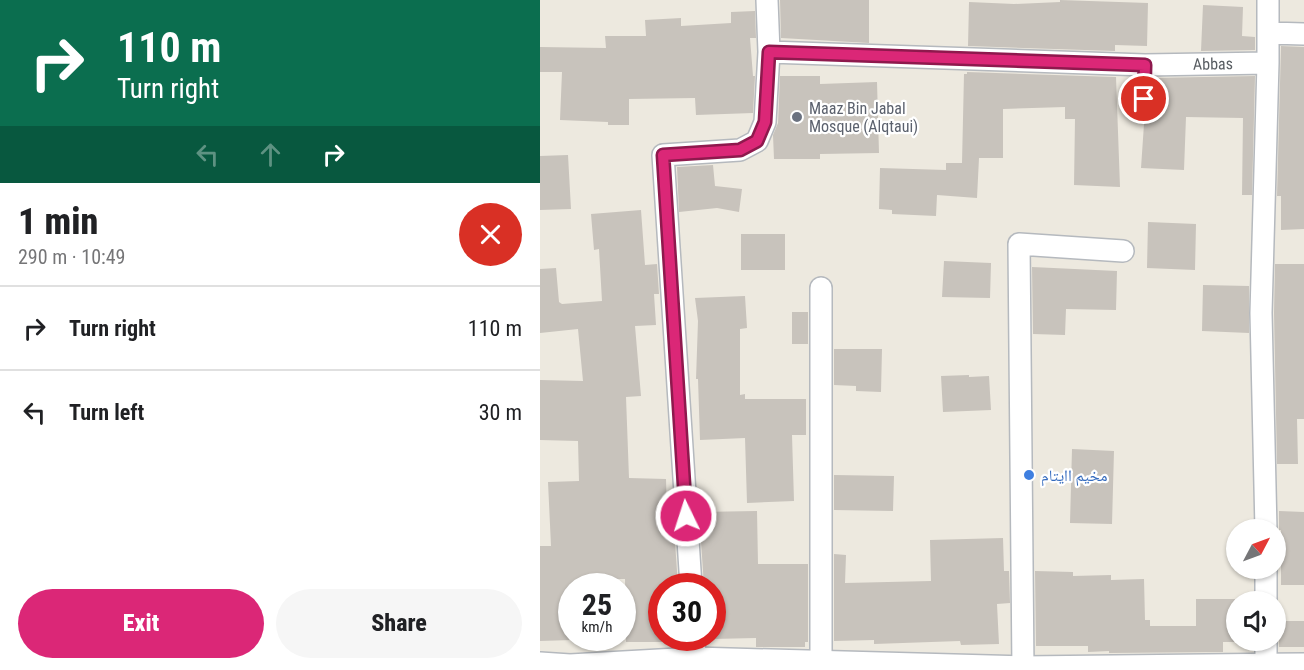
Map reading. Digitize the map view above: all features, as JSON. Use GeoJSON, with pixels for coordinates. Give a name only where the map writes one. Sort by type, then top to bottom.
{"type":"FeatureCollection","features":[{"type":"Feature","properties":{"kind":"street"},"geometry":{"type":"LineString","coordinates":[[690,573],[663,155],[740,150],[757,141],[765,122],[769,52],[767,0]]}},
{"type":"Feature","properties":{"kind":"street"},"geometry":{"type":"LineString","coordinates":[[1266,519],[1261,313],[1268,0]]}},
{"type":"Feature","properties":{"kind":"street"},"geometry":{"type":"LineString","coordinates":[[1269,33],[1304,34]]}},
{"type":"Feature","properties":{"kind":"street","name":"Abbas"},"geometry":{"type":"LineString","coordinates":[[769,52],[1145,65],[1268,63]]}},
{"type":"Feature","properties":{"kind":"street"},"geometry":{"type":"LineString","coordinates":[[1023,670],[1019,244],[1123,251]]}},
{"type":"Feature","properties":{"kind":"street"},"geometry":{"type":"LineString","coordinates":[[821,288],[821,664]]}},
{"type":"Feature","properties":{"kind":"street"},"geometry":{"type":"LineString","coordinates":[[540,666],[570,669],[682,651]]}},
{"type":"Feature","properties":{"kind":"street"},"geometry":{"type":"LineString","coordinates":[[712,651],[821,664],[1023,670],[1266,653],[1304,667]]}},
{"type":"Feature","properties":{"kind":"lane"},"geometry":{"type":"LineString","coordinates":[[1143,117],[1145,65]]}},
{"type":"Feature","properties":{"kind":"building"},"geometry":{"type":"Polygon","coordinates":[[[780,0],[869,0],[869,43],[781,38],[780,0]]]}},
{"type":"Feature","properties":{"kind":"building"},"geometry":{"type":"Polygon","coordinates":[[[1060,0],[1148,3],[1147,46],[1115,45],[1115,51],[968,46],[969,2],[1014,4],[1060,2],[1060,0]]]}},
{"type":"Feature","properties":{"kind":"building"},"geometry":{"type":"Polygon","coordinates":[[[1203,5],[1243,7],[1242,36],[1255,37],[1255,50],[1201,51],[1203,5]]]}},
{"type":"Feature","properties":{"kind":"building"},"geometry":{"type":"Polygon","coordinates":[[[755,11],[756,38],[750,38],[753,76],[755,76],[753,113],[696,115],[695,98],[629,99],[629,125],[560,120],[562,72],[540,72],[540,47],[606,48],[605,36],[646,36],[645,20],[681,18],[681,26],[731,23],[731,12],[755,11]]]}},
{"type":"Feature","properties":{"kind":"building"},"geometry":{"type":"Polygon","coordinates":[[[1281,46],[1304,47],[1304,229],[1281,230],[1281,196],[1277,196],[1281,46]]]}},
{"type":"Feature","properties":{"kind":"building"},"geometry":{"type":"Polygon","coordinates":[[[967,72],[1116,77],[1120,187],[1074,185],[1075,119],[1065,119],[1065,107],[1003,109],[1003,158],[979,158],[977,198],[937,195],[936,216],[892,214],[892,210],[879,209],[880,168],[946,170],[946,163],[962,163],[964,74],[967,72]]]}},
{"type":"Feature","properties":{"kind":"building"},"geometry":{"type":"Polygon","coordinates":[[[780,76],[820,76],[820,84],[877,82],[879,153],[820,154],[820,159],[774,159],[773,135],[778,123],[780,76]]]}},
{"type":"Feature","properties":{"kind":"building"},"geometry":{"type":"Polygon","coordinates":[[[1255,76],[1252,195],[1242,195],[1243,118],[1186,117],[1184,170],[1141,168],[1144,124],[1149,121],[1150,117],[1152,78],[1255,76]]]}},
{"type":"Feature","properties":{"kind":"building"},"geometry":{"type":"Polygon","coordinates":[[[568,155],[571,209],[540,210],[540,156],[568,155]]]}},
{"type":"Feature","properties":{"kind":"building"},"geometry":{"type":"Polygon","coordinates":[[[713,165],[715,186],[742,189],[739,212],[717,208],[679,212],[677,167],[713,165]]]}},
{"type":"Feature","properties":{"kind":"building"},"geometry":{"type":"Polygon","coordinates":[[[641,210],[645,265],[657,264],[659,294],[654,294],[656,325],[635,326],[641,396],[626,397],[629,478],[666,479],[667,512],[673,512],[677,573],[648,573],[648,642],[636,642],[636,573],[558,573],[558,640],[540,641],[540,546],[551,546],[548,482],[579,481],[578,441],[540,440],[540,380],[583,381],[578,329],[540,333],[540,269],[556,268],[559,302],[562,304],[602,301],[599,249],[594,250],[591,214],[641,210]]]}},
{"type":"Feature","properties":{"kind":"building"},"geometry":{"type":"Polygon","coordinates":[[[1148,222],[1196,224],[1195,270],[1147,268],[1148,222]]]}},
{"type":"Feature","properties":{"kind":"building"},"geometry":{"type":"Polygon","coordinates":[[[741,234],[785,234],[785,270],[741,270],[741,234]]]}},
{"type":"Feature","properties":{"kind":"building"},"geometry":{"type":"Polygon","coordinates":[[[944,261],[991,263],[990,298],[942,297],[944,261]]]}},
{"type":"Feature","properties":{"kind":"building"},"geometry":{"type":"Polygon","coordinates":[[[1275,264],[1304,264],[1304,419],[1297,419],[1298,464],[1277,464],[1275,264]]]}},
{"type":"Feature","properties":{"kind":"building"},"geometry":{"type":"Polygon","coordinates":[[[1032,267],[1117,271],[1116,310],[1066,309],[1065,335],[1033,334],[1032,267]]]}},
{"type":"Feature","properties":{"kind":"building"},"geometry":{"type":"Polygon","coordinates":[[[1203,285],[1249,286],[1249,333],[1202,331],[1203,285]]]}},
{"type":"Feature","properties":{"kind":"building"},"geometry":{"type":"Polygon","coordinates":[[[745,296],[747,328],[740,329],[740,395],[745,394],[745,399],[806,399],[806,435],[792,435],[794,501],[747,503],[745,438],[700,440],[698,379],[696,379],[698,321],[695,298],[745,296]]]}},
{"type":"Feature","properties":{"kind":"building"},"geometry":{"type":"Polygon","coordinates":[[[792,312],[808,312],[808,344],[792,344],[792,312]]]}},
{"type":"Feature","properties":{"kind":"building"},"geometry":{"type":"Polygon","coordinates":[[[834,349],[882,349],[881,392],[856,391],[856,386],[834,385],[834,349]]]}},
{"type":"Feature","properties":{"kind":"building"},"geometry":{"type":"Polygon","coordinates":[[[969,375],[969,377],[989,376],[991,410],[943,412],[941,376],[969,375]]]}},
{"type":"Feature","properties":{"kind":"building"},"geometry":{"type":"Polygon","coordinates":[[[1072,449],[1114,451],[1112,524],[1070,523],[1072,449]]]}},
{"type":"Feature","properties":{"kind":"building"},"geometry":{"type":"Polygon","coordinates":[[[834,475],[894,476],[893,511],[834,510],[834,475]]]}},
{"type":"Feature","properties":{"kind":"building"},"geometry":{"type":"Polygon","coordinates":[[[757,511],[758,564],[808,564],[808,642],[805,642],[805,647],[756,647],[756,638],[726,639],[726,573],[703,573],[699,512],[757,511]]]}},
{"type":"Feature","properties":{"kind":"building"},"geometry":{"type":"Polygon","coordinates":[[[1279,511],[1304,512],[1304,585],[1281,585],[1281,579],[1286,579],[1286,519],[1279,519],[1279,511]]]}},
{"type":"Feature","properties":{"kind":"building"},"geometry":{"type":"Polygon","coordinates":[[[1003,538],[1004,571],[1009,571],[1010,603],[997,604],[999,644],[961,645],[960,641],[874,644],[874,640],[834,641],[834,554],[846,555],[845,583],[931,581],[930,540],[1003,538]]]}},
{"type":"Feature","properties":{"kind":"building"},"geometry":{"type":"Polygon","coordinates":[[[1035,571],[1073,572],[1073,576],[1111,575],[1111,580],[1144,579],[1145,620],[1150,620],[1150,626],[1196,626],[1196,599],[1226,599],[1226,642],[1223,642],[1223,652],[1109,653],[1109,651],[1088,652],[1088,646],[1036,646],[1035,571]]]}},
{"type":"Feature","properties":{"kind":"building"},"geometry":{"type":"Polygon","coordinates":[[[1286,621],[1304,621],[1304,647],[1286,647],[1286,621]]]}},
{"type":"Feature","properties":{"kind":"place","name":"Maaz Bin Jabal Mosque (Alqtaui)"},"geometry":{"type":"Point","coordinates":[797,117]}},
{"type":"Feature","properties":{"kind":"place","name":"مخيم اايتام"},"geometry":{"type":"Point","coordinates":[1029,475]}},
{"type":"Feature","properties":{"kind":"route"},"geometry":{"type":"LineString","coordinates":[[686,516],[663,155],[740,150],[757,141],[765,122],[769,52],[1145,65],[1144,99]]}}]}
